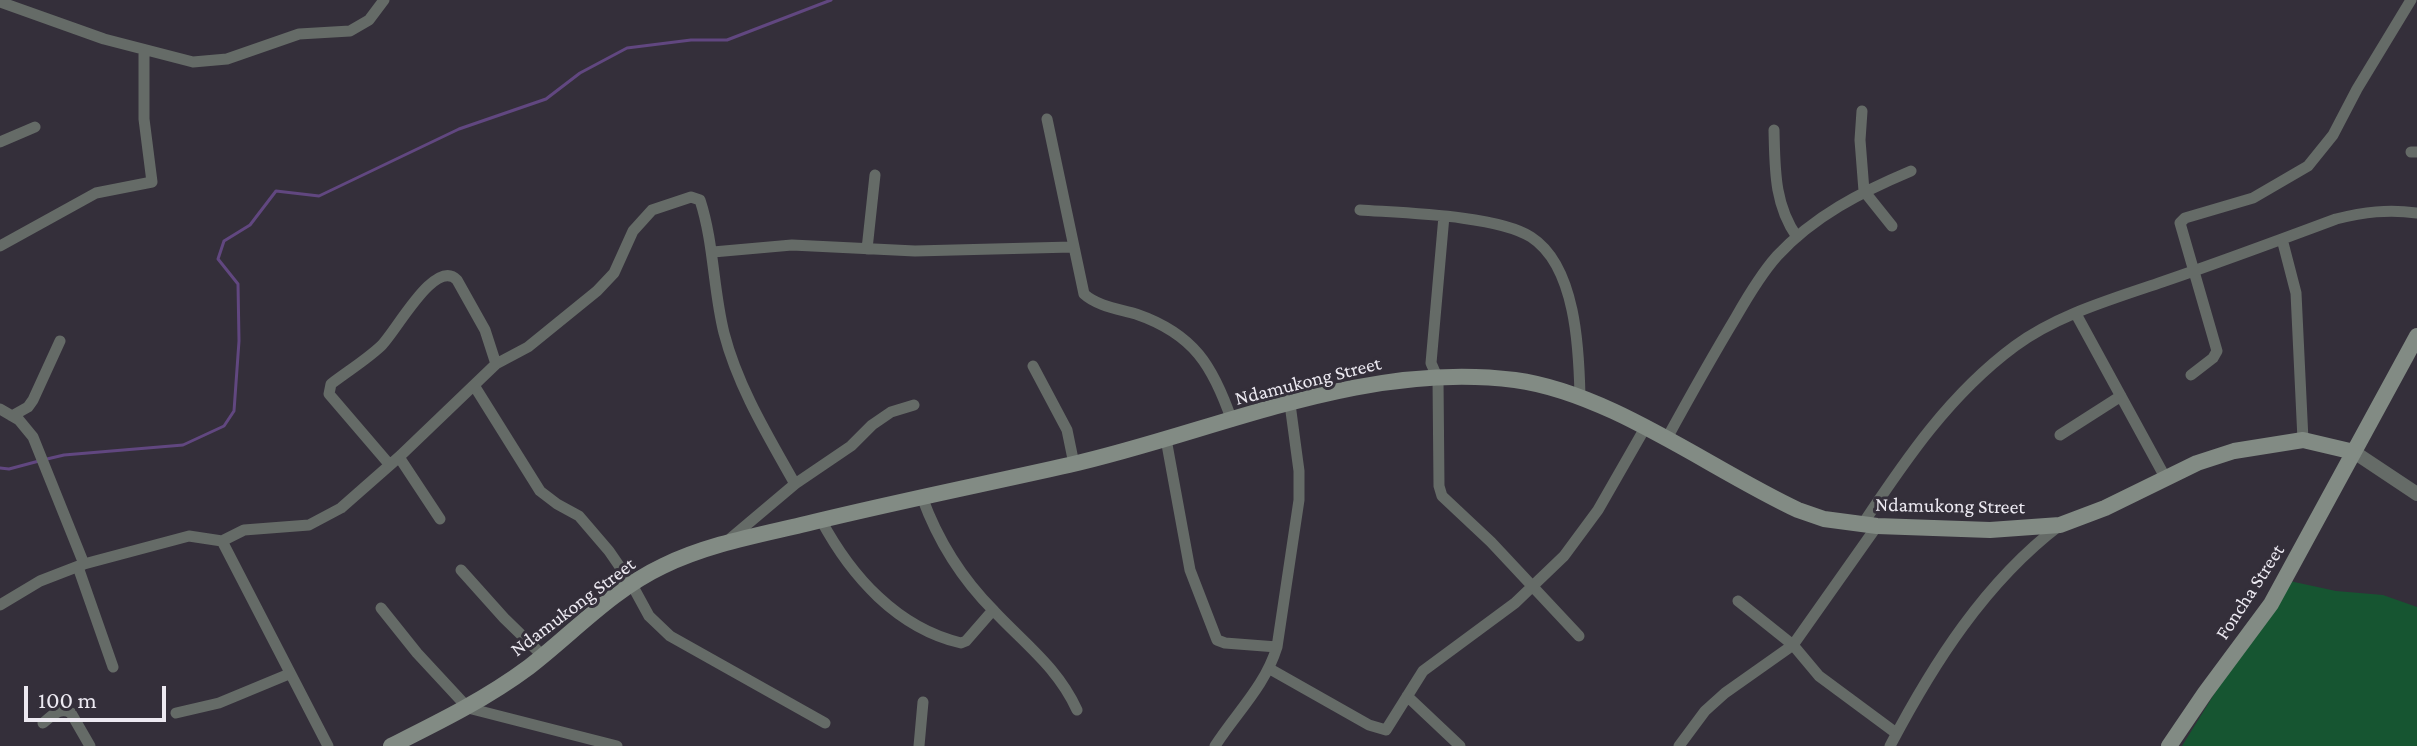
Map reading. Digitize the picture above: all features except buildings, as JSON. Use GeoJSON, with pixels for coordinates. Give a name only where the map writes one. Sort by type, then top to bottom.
{"type":"FeatureCollection","features":[{"type":"Feature","properties":{"kind":"main road","name":"Foncha Street"},"geometry":{"type":"LineString","coordinates":[[2169,746],[2271,604],[2417,336]]}},
{"type":"Feature","properties":{"kind":"main road","name":"Ndamukong Street"},"geometry":{"type":"LineString","coordinates":[[399,744],[468,708],[543,656],[631,583],[693,552],[1074,464],[1380,382],[1438,379],[1512,380],[1537,384],[1580,397],[1645,428],[1798,510],[1824,519],[1869,525],[2001,530],[2060,525],[2105,508],[2165,477],[2234,451],[2303,440],[2354,452]]}},
{"type":"Feature","properties":{"kind":"street"},"geometry":{"type":"LineString","coordinates":[[0,2],[80,31],[193,62],[227,59],[299,34],[350,31],[369,20],[384,0]]}},
{"type":"Feature","properties":{"kind":"street"},"geometry":{"type":"LineString","coordinates":[[2191,375],[2213,358],[2217,351],[2180,223],[2185,218],[2253,198],[2308,166],[2333,135],[2411,0]]}},
{"type":"Feature","properties":{"kind":"street"},"geometry":{"type":"LineString","coordinates":[[0,246],[96,193],[152,182],[144,119],[144,50]]}},
{"type":"Feature","properties":{"kind":"street"},"geometry":{"type":"LineString","coordinates":[[1862,111],[1860,140],[1864,191],[1892,226]]}},
{"type":"Feature","properties":{"kind":"street"},"geometry":{"type":"LineString","coordinates":[[1047,119],[1084,294],[1091,300],[1159,324],[1190,345],[1212,370],[1232,421]]}},
{"type":"Feature","properties":{"kind":"street"},"geometry":{"type":"LineString","coordinates":[[0,142],[35,127]]}},
{"type":"Feature","properties":{"kind":"street"},"geometry":{"type":"LineString","coordinates":[[1774,130],[1778,198],[1797,237]]}},
{"type":"Feature","properties":{"kind":"street"},"geometry":{"type":"LineString","coordinates":[[1666,440],[1753,289],[1775,258],[1834,209],[1864,191],[1911,171]]}},
{"type":"Feature","properties":{"kind":"street"},"geometry":{"type":"LineString","coordinates":[[867,249],[875,175]]}},
{"type":"Feature","properties":{"kind":"street"},"geometry":{"type":"LineString","coordinates":[[0,605],[40,581],[81,565],[189,536],[222,541],[244,530],[309,525],[341,508],[475,387],[496,364],[528,347],[597,291],[614,273],[633,231],[652,210],[691,197],[700,200],[713,252],[719,311],[730,353],[759,420],[795,484]]}},
{"type":"Feature","properties":{"kind":"street"},"geometry":{"type":"LineString","coordinates":[[1360,210],[1444,216],[1520,231],[1532,237],[1544,249],[1563,279],[1568,294],[1580,361],[1580,397]]}},
{"type":"Feature","properties":{"kind":"street"},"geometry":{"type":"LineString","coordinates":[[1679,746],[1687,732],[1715,702],[1793,645],[1924,434],[1956,398],[2015,346],[2076,314],[2336,219],[2367,212],[2396,210],[2417,213]]}},
{"type":"Feature","properties":{"kind":"street"},"geometry":{"type":"LineString","coordinates":[[1444,216],[1431,363],[1438,379],[1439,486],[1442,496],[1491,542],[1579,636]]}},
{"type":"Feature","properties":{"kind":"street"},"geometry":{"type":"LineString","coordinates":[[2282,239],[2296,293],[2303,440]]}},
{"type":"Feature","properties":{"kind":"street"},"geometry":{"type":"LineString","coordinates":[[713,252],[792,245],[915,251],[1072,247]]}},
{"type":"Feature","properties":{"kind":"street"},"geometry":{"type":"LineString","coordinates":[[440,519],[394,461],[329,394],[331,384],[382,345],[420,294],[445,274],[457,280],[485,330],[496,364]]}},
{"type":"Feature","properties":{"kind":"street"},"geometry":{"type":"LineString","coordinates":[[2076,314],[2165,477]]}},
{"type":"Feature","properties":{"kind":"street"},"geometry":{"type":"LineString","coordinates":[[12,416],[28,407],[33,400],[60,341]]}},
{"type":"Feature","properties":{"kind":"street"},"geometry":{"type":"LineString","coordinates":[[1033,366],[1067,430],[1074,464]]}},
{"type":"Feature","properties":{"kind":"street"},"geometry":{"type":"LineString","coordinates":[[475,387],[540,491],[579,516],[609,551],[649,616],[670,636],[825,723]]}},
{"type":"Feature","properties":{"kind":"street"},"geometry":{"type":"LineString","coordinates":[[2060,435],[2121,396]]}},
{"type":"Feature","properties":{"kind":"street"},"geometry":{"type":"LineString","coordinates":[[1215,746],[1270,669],[1277,647],[1299,500],[1299,471],[1290,404]]}},
{"type":"Feature","properties":{"kind":"street"},"geometry":{"type":"LineString","coordinates":[[724,544],[795,484],[851,446],[882,417],[914,405]]}},
{"type":"Feature","properties":{"kind":"street"},"geometry":{"type":"LineString","coordinates":[[0,409],[25,426],[42,454],[78,553],[113,667]]}},
{"type":"Feature","properties":{"kind":"street"},"geometry":{"type":"LineString","coordinates":[[1270,669],[1378,729],[1386,730],[1423,671],[1471,638],[1532,586],[1579,539],[1645,428]]}},
{"type":"Feature","properties":{"kind":"street"},"geometry":{"type":"LineString","coordinates":[[1166,439],[1190,570],[1217,640],[1277,647]]}},
{"type":"Feature","properties":{"kind":"street"},"geometry":{"type":"LineString","coordinates":[[2354,452],[2417,494]]}},
{"type":"Feature","properties":{"kind":"street"},"geometry":{"type":"LineString","coordinates":[[922,497],[945,550],[993,610],[1048,664],[1070,694],[1077,710]]}},
{"type":"Feature","properties":{"kind":"street"},"geometry":{"type":"LineString","coordinates":[[821,520],[859,578],[895,611],[916,625],[961,643],[993,610]]}},
{"type":"Feature","properties":{"kind":"street"},"geometry":{"type":"LineString","coordinates":[[1890,746],[1936,664],[1977,607],[2026,553],[2060,525]]}},
{"type":"Feature","properties":{"kind":"street"},"geometry":{"type":"LineString","coordinates":[[222,541],[328,746]]}},
{"type":"Feature","properties":{"kind":"street"},"geometry":{"type":"LineString","coordinates":[[461,570],[543,656]]}},
{"type":"Feature","properties":{"kind":"street"},"geometry":{"type":"LineString","coordinates":[[1738,601],[1793,645],[1819,676],[1896,733]]}},
{"type":"Feature","properties":{"kind":"street"},"geometry":{"type":"LineString","coordinates":[[381,608],[468,708],[581,741],[617,746]]}},
{"type":"Feature","properties":{"kind":"street"},"geometry":{"type":"LineString","coordinates":[[176,713],[219,703],[289,674]]}},
{"type":"Feature","properties":{"kind":"street"},"geometry":{"type":"LineString","coordinates":[[1407,696],[1460,746]]}},
{"type":"Feature","properties":{"kind":"street"},"geometry":{"type":"LineString","coordinates":[[919,746],[923,702]]}},
{"type":"Feature","properties":{"kind":"street"},"geometry":{"type":"LineString","coordinates":[[43,723],[59,710],[66,710],[71,713],[90,746]]}},
{"type":"Feature","properties":{"kind":"green space"},"geometry":{"type":"Polygon","coordinates":[[[2285,580],[2336,591],[2383,595],[2417,607],[2417,746],[2182,746],[2285,580]]]}},
{"type":"Feature","properties":{"kind":"waterway"},"geometry":{"type":"LineString","coordinates":[[47,459],[183,445],[224,426],[234,411],[239,341],[238,284],[218,259],[224,241],[250,225],[276,191],[319,196],[459,129],[546,99],[580,73],[627,48],[691,40],[727,40],[831,0]]}},
{"type":"Feature","properties":{"kind":"waterway"},"geometry":{"type":"LineString","coordinates":[[0,468],[9,469],[39,461]]}}]}
